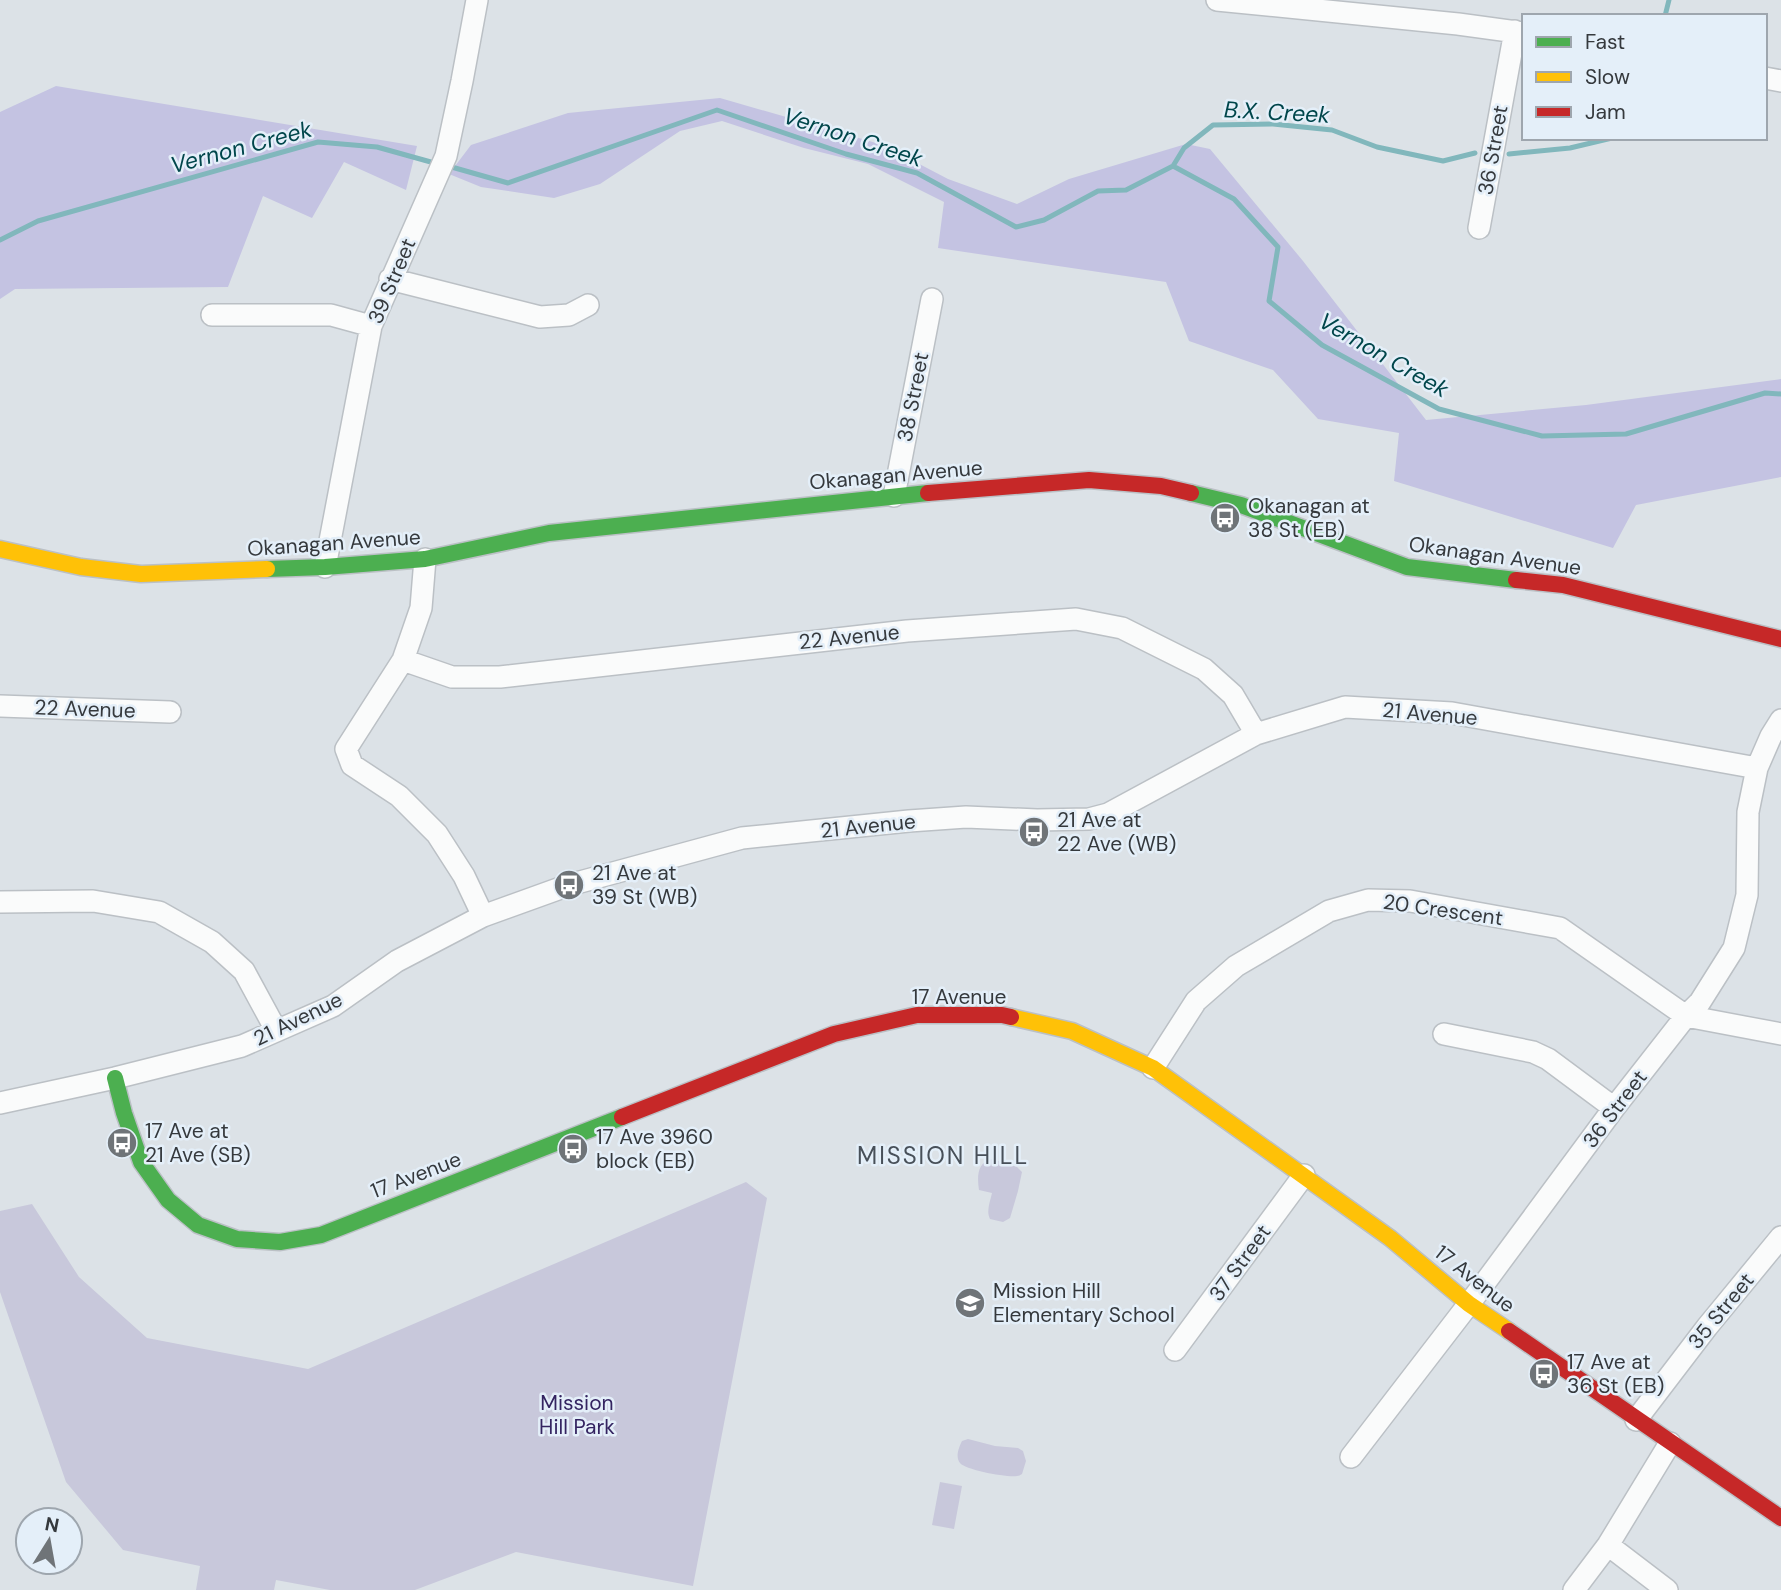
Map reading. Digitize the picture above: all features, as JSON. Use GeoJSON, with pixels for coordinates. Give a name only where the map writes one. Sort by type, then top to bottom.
{"type":"FeatureCollection","features":[{"type":"Feature","properties":{"kind":"street","name":"39 Street"},"geometry":{"type":"LineString","coordinates":[[325,567],[371,326],[446,156],[477,0]]}},
{"type":"Feature","properties":{"kind":"street"},"geometry":{"type":"LineString","coordinates":[[1217,0],[1519,32]]}},
{"type":"Feature","properties":{"kind":"street","name":"36 Street"},"geometry":{"type":"LineString","coordinates":[[1479,228],[1519,32]]}},
{"type":"Feature","properties":{"kind":"street"},"geometry":{"type":"LineString","coordinates":[[390,279],[540,317],[569,314],[588,305]]}},
{"type":"Feature","properties":{"kind":"street","name":"38 Street"},"geometry":{"type":"LineString","coordinates":[[894,496],[932,299]]}},
{"type":"Feature","properties":{"kind":"street"},"geometry":{"type":"LineString","coordinates":[[212,316],[331,316],[371,326]]}},
{"type":"Feature","properties":{"kind":"street","name":"Okanagan Avenue"},"geometry":{"type":"LineString","coordinates":[[0,548],[81,567],[141,574],[325,567],[425,559],[549,533],[894,496],[1088,480],[1161,486],[1241,505],[1407,567],[1563,585],[1781,639]]}},
{"type":"Feature","properties":{"kind":"street"},"geometry":{"type":"LineString","coordinates":[[425,559],[421,608],[403,660],[346,749],[352,765],[399,796],[438,834],[464,876],[483,916]]}},
{"type":"Feature","properties":{"kind":"street","name":"22 Avenue"},"geometry":{"type":"LineString","coordinates":[[403,660],[452,677],[500,677],[907,631],[1076,619],[1122,628],[1204,669],[1233,695],[1255,734]]}},
{"type":"Feature","properties":{"kind":"street","name":"22 Avenue"},"geometry":{"type":"LineString","coordinates":[[0,706],[170,712]]}},
{"type":"Feature","properties":{"kind":"street","name":"21 Avenue"},"geometry":{"type":"LineString","coordinates":[[0,1103],[242,1046],[333,1006],[397,961],[483,916],[569,885],[742,838],[966,817],[1089,819],[1108,814],[1255,734],[1345,707],[1452,713],[1757,768]]}},
{"type":"Feature","properties":{"kind":"street","name":"36 Street"},"geometry":{"type":"LineString","coordinates":[[1351,1457],[1615,1108],[1686,1016],[1700,1002],[1734,948],[1746,895],[1748,812],[1757,768],[1781,720]]}},
{"type":"Feature","properties":{"kind":"street","name":"20 Crescent"},"geometry":{"type":"LineString","coordinates":[[1153,1068],[1196,1001],[1236,966],[1329,911],[1368,900],[1410,901],[1560,928],[1686,1016]]}},
{"type":"Feature","properties":{"kind":"street"},"geometry":{"type":"LineString","coordinates":[[0,902],[93,901],[159,912],[212,942],[244,971],[276,1030]]}},
{"type":"Feature","properties":{"kind":"street","name":"17 Avenue"},"geometry":{"type":"LineString","coordinates":[[115,1078],[124,1114],[141,1161],[168,1200],[198,1225],[237,1239],[280,1242],[321,1234],[834,1034],[918,1015],[1002,1015],[1072,1031],[1153,1068],[1390,1238],[1469,1304],[1781,1518]]}},
{"type":"Feature","properties":{"kind":"street"},"geometry":{"type":"LineString","coordinates":[[1686,1016],[1781,1034]]}},
{"type":"Feature","properties":{"kind":"street"},"geometry":{"type":"LineString","coordinates":[[1444,1034],[1533,1052],[1548,1059],[1615,1108]]}},
{"type":"Feature","properties":{"kind":"street","name":"37 Street"},"geometry":{"type":"LineString","coordinates":[[1175,1350],[1304,1175]]}},
{"type":"Feature","properties":{"kind":"street","name":"35 Street"},"geometry":{"type":"LineString","coordinates":[[1636,1419],[1707,1327],[1780,1240]]}},
{"type":"Feature","properties":{"kind":"street"},"geometry":{"type":"LineString","coordinates":[[1574,1590],[1608,1545],[1670,1443]]}},
{"type":"Feature","properties":{"kind":"street"},"geometry":{"type":"LineString","coordinates":[[1608,1545],[1667,1590]]}},
{"type":"Feature","properties":{"kind":"green space"},"geometry":{"type":"Polygon","coordinates":[[[992,1159],[1017,1167],[1022,1172],[1010,1218],[1003,1222],[990,1219],[988,1210],[992,1193],[979,1190],[978,1175],[981,1167],[992,1159]]]}},
{"type":"Feature","properties":{"kind":"green space","name":"Mission Hill Park"},"geometry":{"type":"Polygon","coordinates":[[[746,1182],[767,1198],[693,1586],[516,1552],[415,1590],[330,1590],[276,1580],[274,1590],[196,1590],[200,1566],[123,1550],[66,1482],[0,1292],[0,1211],[32,1204],[79,1277],[147,1338],[308,1369],[746,1182]]]}},
{"type":"Feature","properties":{"kind":"green space"},"geometry":{"type":"Polygon","coordinates":[[[968,1439],[1023,1451],[1026,1461],[1022,1474],[997,1475],[964,1466],[959,1461],[958,1452],[962,1441],[968,1439]]]}},
{"type":"Feature","properties":{"kind":"green space"},"geometry":{"type":"Polygon","coordinates":[[[940,1482],[962,1486],[954,1529],[932,1525],[940,1482]]]}},
{"type":"Feature","properties":{"kind":"shaded area"},"geometry":{"type":"Polygon","coordinates":[[[56,86],[417,146],[406,190],[344,162],[312,218],[263,196],[228,287],[15,289],[0,299],[0,112],[56,86]]]}},
{"type":"Feature","properties":{"kind":"shaded area"},"geometry":{"type":"Polygon","coordinates":[[[720,98],[883,145],[948,179],[1017,204],[1069,179],[1186,144],[1210,149],[1303,261],[1426,420],[1586,405],[1781,379],[1781,477],[1636,505],[1613,548],[1394,481],[1399,433],[1318,419],[1273,370],[1189,341],[1166,282],[938,248],[944,202],[868,164],[804,148],[722,121],[680,131],[600,184],[554,198],[481,187],[449,174],[471,145],[568,113],[720,98]]]}},
{"type":"Feature","properties":{"kind":"waterway","name":"B.X. Creek"},"geometry":{"type":"LineString","coordinates":[[1666,14],[1669,0]]}},
{"type":"Feature","properties":{"kind":"waterway","name":"Vernon Creek"},"geometry":{"type":"LineString","coordinates":[[448,166],[508,183],[717,110],[846,154],[917,173],[1016,227],[1044,220],[1098,191],[1126,190],[1173,166]]}},
{"type":"Feature","properties":{"kind":"waterway","name":"B.X. Creek"},"geometry":{"type":"LineString","coordinates":[[1173,166],[1184,148],[1213,125],[1273,124],[1332,130],[1377,147],[1443,161],[1475,153]]}},
{"type":"Feature","properties":{"kind":"waterway","name":"B.X. Creek"},"geometry":{"type":"LineString","coordinates":[[1509,154],[1570,148],[1604,140]]}},
{"type":"Feature","properties":{"kind":"waterway","name":"Vernon Creek"},"geometry":{"type":"LineString","coordinates":[[0,240],[38,221],[318,142],[377,147],[438,164]]}},
{"type":"Feature","properties":{"kind":"waterway","name":"Vernon Creek"},"geometry":{"type":"LineString","coordinates":[[1173,166],[1234,199],[1278,247],[1269,301],[1322,345],[1439,409],[1542,436],[1626,434],[1765,393],[1781,394]]}},
{"type":"Feature","properties":{"kind":"traffic: fast"},"geometry":{"type":"LineString","coordinates":[[267,569],[425,559],[549,533],[928,493]]}},
{"type":"Feature","properties":{"kind":"traffic: fast"},"geometry":{"type":"LineString","coordinates":[[1191,493],[1241,505],[1407,567],[1516,580]]}},
{"type":"Feature","properties":{"kind":"traffic: fast"},"geometry":{"type":"LineString","coordinates":[[115,1078],[141,1162],[168,1200],[198,1225],[237,1239],[280,1242],[321,1235],[622,1117]]}},
{"type":"Feature","properties":{"kind":"traffic: slow"},"geometry":{"type":"LineString","coordinates":[[0,549],[81,567],[141,574],[267,569]]}},
{"type":"Feature","properties":{"kind":"traffic: slow"},"geometry":{"type":"LineString","coordinates":[[1011,1017],[1072,1031],[1153,1068],[1390,1238],[1469,1304],[1509,1331]]}},
{"type":"Feature","properties":{"kind":"traffic: jam"},"geometry":{"type":"LineString","coordinates":[[928,493],[1089,480],[1161,486],[1191,493]]}},
{"type":"Feature","properties":{"kind":"traffic: jam"},"geometry":{"type":"LineString","coordinates":[[1516,580],[1563,585],[1781,639]]}},
{"type":"Feature","properties":{"kind":"traffic: jam"},"geometry":{"type":"LineString","coordinates":[[622,1117],[834,1034],[917,1015],[1011,1017]]}},
{"type":"Feature","properties":{"kind":"traffic: jam"},"geometry":{"type":"LineString","coordinates":[[1509,1331],[1781,1518]]}},
{"type":"Feature","properties":{"kind":"place","name":"Okanagan at 38 St (EB)"},"geometry":{"type":"Point","coordinates":[1225,518]}},
{"type":"Feature","properties":{"kind":"place","name":"21 Ave at 22 Ave (WB)"},"geometry":{"type":"Point","coordinates":[1034,832]}},
{"type":"Feature","properties":{"kind":"place","name":"21 Ave at 39 St (WB)"},"geometry":{"type":"Point","coordinates":[569,885]}},
{"type":"Feature","properties":{"kind":"place","name":"17 Ave at 21 Ave (SB)"},"geometry":{"type":"Point","coordinates":[122,1143]}},
{"type":"Feature","properties":{"kind":"place","name":"17 Ave 3960 block (EB)"},"geometry":{"type":"Point","coordinates":[573,1149]}},
{"type":"Feature","properties":{"kind":"place","name":"Mission Hill Elementary School"},"geometry":{"type":"Point","coordinates":[970,1303]}},
{"type":"Feature","properties":{"kind":"place","name":"17 Ave at 36 St (EB)"},"geometry":{"type":"Point","coordinates":[1544,1374]}},
{"type":"Feature","properties":{"kind":"district","name":"MISSION HILL"},"geometry":{"type":"Point","coordinates":[943,1156]}}]}
